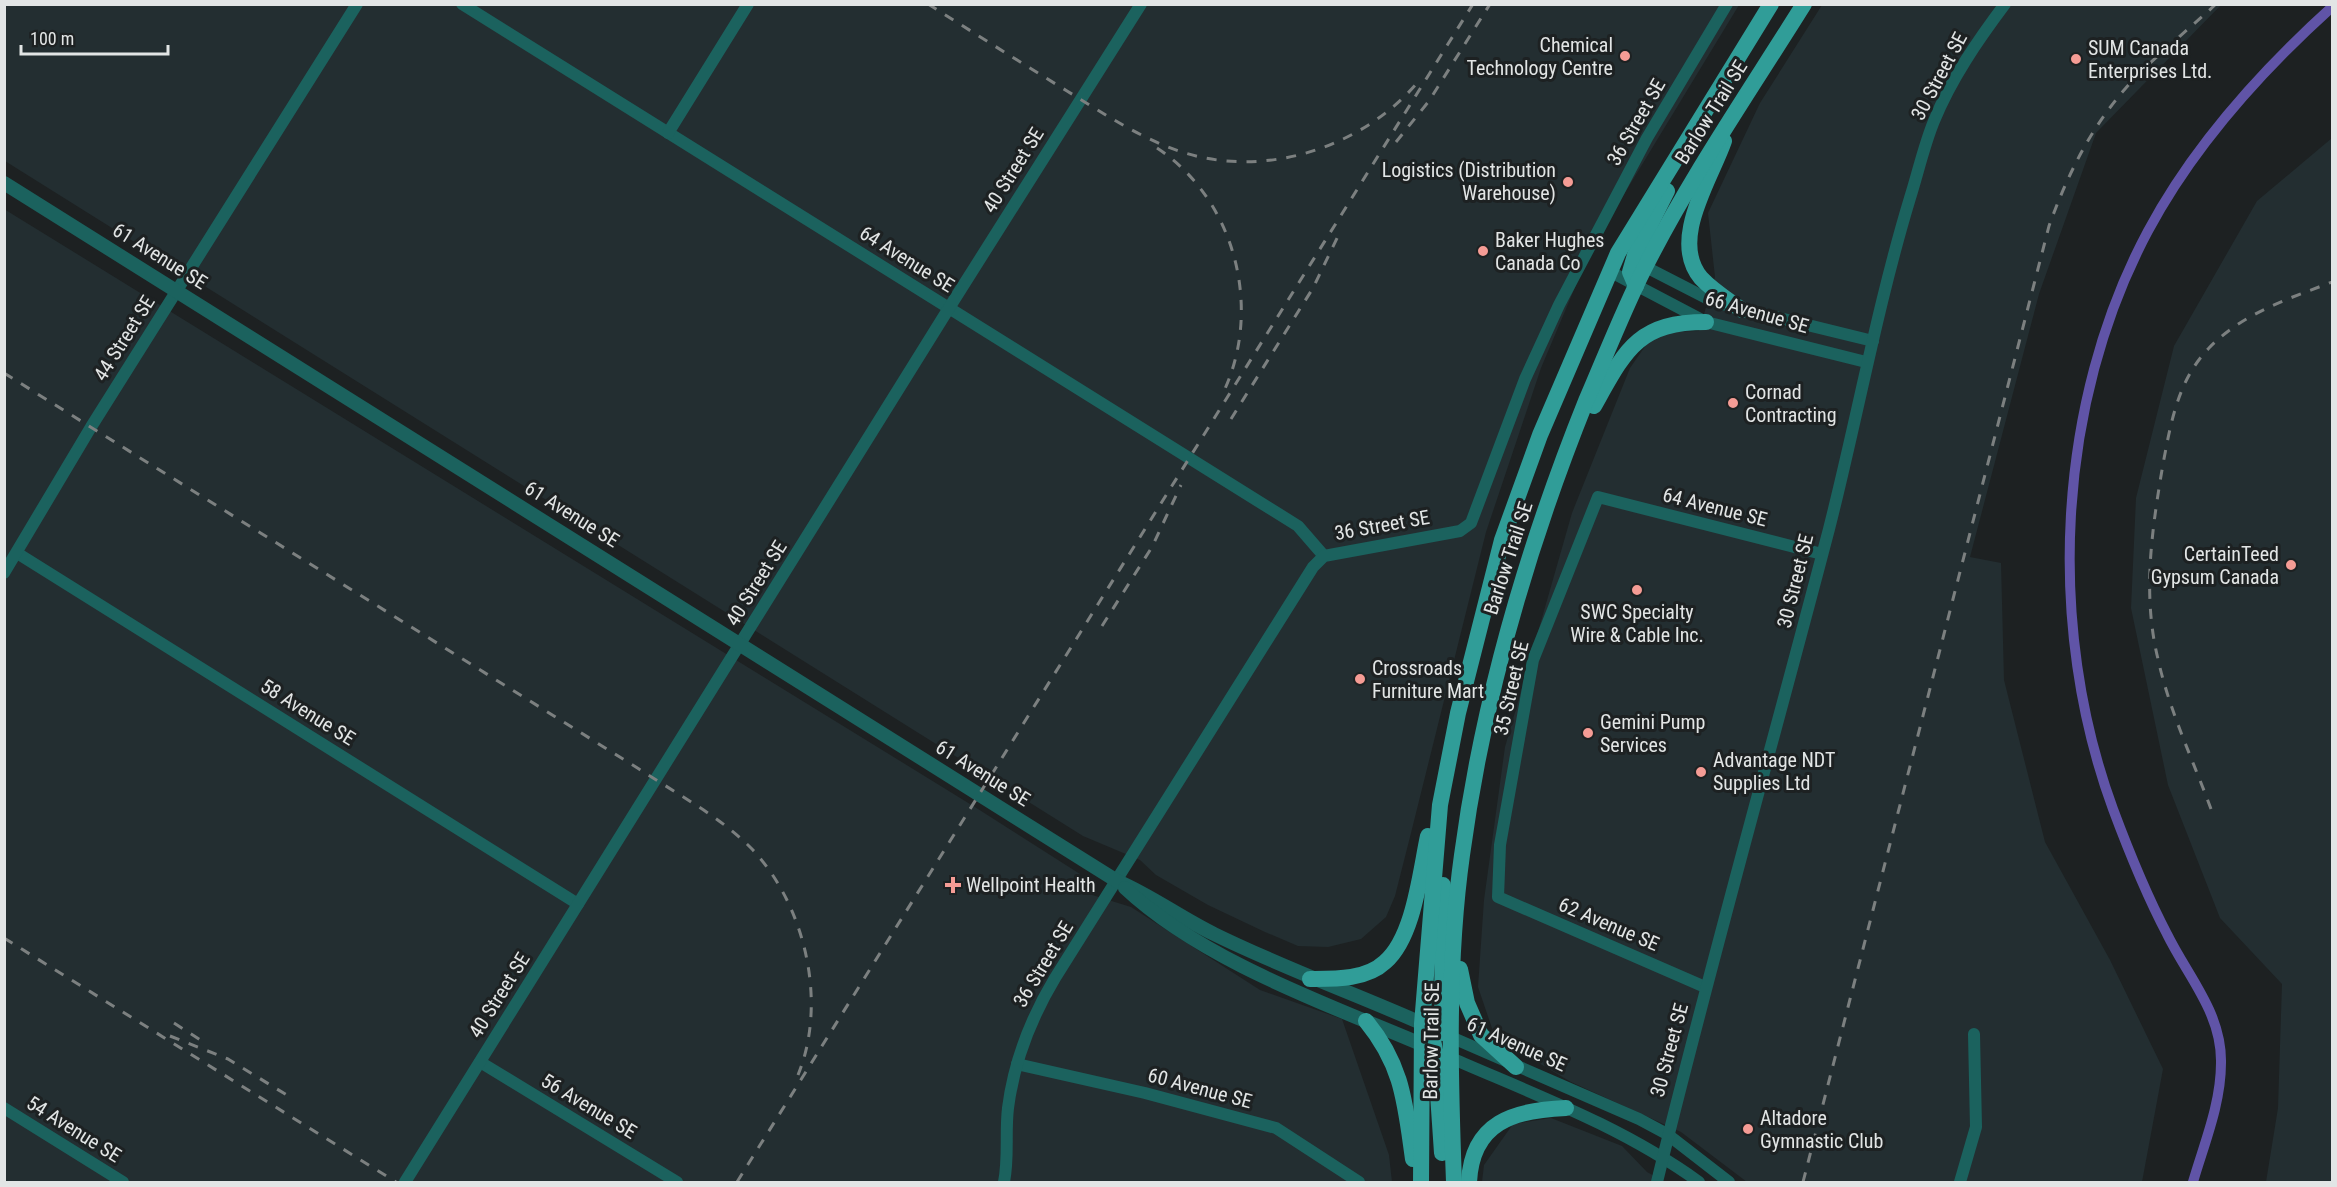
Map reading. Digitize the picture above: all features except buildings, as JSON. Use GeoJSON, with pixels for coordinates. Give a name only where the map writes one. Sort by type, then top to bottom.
{"type":"FeatureCollection","features":[{"type":"Feature","properties":{"kind":"main road","name":"Barlow Trail SE"},"geometry":{"type":"LineString","coordinates":[[1454,1182],[1451,1058],[1447,1035],[1461,857],[1479,747],[1513,605],[1563,459],[1636,286],[1632,260],[1690,135],[1771,4]]}},
{"type":"Feature","properties":{"kind":"main road","name":"Barlow Trail SE"},"geometry":{"type":"LineString","coordinates":[[1419,1182],[1428,1047],[1422,1024],[1440,805],[1458,713],[1502,540],[1540,435],[1610,271],[1632,260],[1703,161],[1804,4]]}},
{"type":"Feature","properties":{"kind":"main road"},"geometry":{"type":"LineString","coordinates":[[1734,112],[1712,171],[1698,199],[1691,225],[1690,244],[1700,276],[1742,310]]}},
{"type":"Feature","properties":{"kind":"main road"},"geometry":{"type":"LineString","coordinates":[[1563,459],[1615,368],[1632,346],[1646,334],[1670,323],[1706,321]]}},
{"type":"Feature","properties":{"kind":"main road"},"geometry":{"type":"LineString","coordinates":[[1310,979],[1344,979],[1368,972],[1385,963],[1403,939],[1431,822],[1440,805]]}},
{"type":"Feature","properties":{"kind":"main road"},"geometry":{"type":"LineString","coordinates":[[1436,847],[1443,870],[1447,1035]]}},
{"type":"Feature","properties":{"kind":"main road"},"geometry":{"type":"LineString","coordinates":[[1454,940],[1467,1003],[1481,1035],[1516,1067]]}},
{"type":"Feature","properties":{"kind":"main road"},"geometry":{"type":"LineString","coordinates":[[1366,1021],[1394,1061],[1402,1090],[1419,1182]]}},
{"type":"Feature","properties":{"kind":"main road"},"geometry":{"type":"LineString","coordinates":[[1428,1047],[1444,1182]]}},
{"type":"Feature","properties":{"kind":"main road"},"geometry":{"type":"LineString","coordinates":[[1469,1182],[1474,1154],[1485,1134],[1501,1121],[1517,1113],[1536,1109],[1566,1108]]}},
{"type":"Feature","properties":{"kind":"street","name":"44 Street SE"},"geometry":{"type":"LineString","coordinates":[[4,573],[91,427],[357,4]]}},
{"type":"Feature","properties":{"kind":"street","name":"64 Avenue SE"},"geometry":{"type":"LineString","coordinates":[[462,4],[1298,526],[1324,556]]}},
{"type":"Feature","properties":{"kind":"street"},"geometry":{"type":"LineString","coordinates":[[668,133],[748,4]]}},
{"type":"Feature","properties":{"kind":"street","name":"40 Street SE"},"geometry":{"type":"LineString","coordinates":[[405,1182],[1141,4]]}},
{"type":"Feature","properties":{"kind":"street","name":"36 Street SE"},"geometry":{"type":"LineString","coordinates":[[1004,1182],[1008,1108],[1017,1064],[1033,1016],[1313,567],[1324,556],[1460,531],[1471,523],[1525,380],[1559,305],[1647,138],[1727,4]]}},
{"type":"Feature","properties":{"kind":"street","name":"30 Street SE"},"geometry":{"type":"LineString","coordinates":[[1657,1182],[1705,987],[1756,809],[1822,554],[1866,362],[1901,230],[1934,121],[1972,50],[2005,4]]}},
{"type":"Feature","properties":{"kind":"street","name":"61 Avenue SE"},"geometry":{"type":"LineString","coordinates":[[4,183],[741,643],[1117,881],[1150,895],[1211,933],[1310,979],[1422,1024],[1516,1067],[1609,1105],[1667,1134],[1729,1182]]}},
{"type":"Feature","properties":{"kind":"street","name":"66 Avenue SE"},"geometry":{"type":"LineString","coordinates":[[1632,260],[1714,302],[1873,341]]}},
{"type":"Feature","properties":{"kind":"street","name":"66 Avenue SE"},"geometry":{"type":"LineString","coordinates":[[1610,271],[1706,321],[1866,362]]}},
{"type":"Feature","properties":{"kind":"street","name":"64 Avenue SE"},"geometry":{"type":"LineString","coordinates":[[1598,497],[1822,554]]}},
{"type":"Feature","properties":{"kind":"street","name":"35 Street SE"},"geometry":{"type":"LineString","coordinates":[[1498,897],[1500,845],[1533,660],[1598,497]]}},
{"type":"Feature","properties":{"kind":"street","name":"58 Avenue SE"},"geometry":{"type":"LineString","coordinates":[[17,553],[578,904]]}},
{"type":"Feature","properties":{"kind":"street","name":"61 Avenue SE"},"geometry":{"type":"LineString","coordinates":[[1117,881],[1144,906],[1225,957],[1628,1137],[1663,1157],[1699,1182]]}},
{"type":"Feature","properties":{"kind":"street","name":"62 Avenue SE"},"geometry":{"type":"LineString","coordinates":[[1498,897],[1705,987]]}},
{"type":"Feature","properties":{"kind":"street"},"geometry":{"type":"LineString","coordinates":[[1959,1182],[1976,1127],[1974,1034]]}},
{"type":"Feature","properties":{"kind":"street","name":"56 Avenue SE"},"geometry":{"type":"LineString","coordinates":[[480,1062],[677,1182]]}},
{"type":"Feature","properties":{"kind":"street","name":"60 Avenue SE"},"geometry":{"type":"LineString","coordinates":[[1017,1064],[1145,1093],[1276,1128],[1359,1182]]}},
{"type":"Feature","properties":{"kind":"street","name":"54 Avenue SE"},"geometry":{"type":"LineString","coordinates":[[4,1108],[123,1182]]}},
{"type":"Feature","properties":{"kind":"shaded area"},"geometry":{"type":"Polygon","coordinates":[[[4,5],[1739,5],[1592,247],[1541,368],[1486,532],[1395,896],[1386,917],[1361,939],[1328,947],[1298,946],[1265,932],[1208,905],[1156,875],[1140,860],[1083,836],[5,161],[4,5]]]}},
{"type":"Feature","properties":{"kind":"shaded area"},"geometry":{"type":"Polygon","coordinates":[[[1822,5],[2221,5],[2096,133],[2039,294],[1970,557],[2001,563],[2004,680],[2045,842],[2110,960],[2163,1069],[2142,1182],[1747,1182],[1681,1132],[1571,1082],[1495,1037],[1478,987],[1484,900],[1505,747],[1572,513],[1630,368],[1655,332],[1699,331],[1715,277],[1708,213],[1760,103],[1822,5]]]}},
{"type":"Feature","properties":{"kind":"shaded area"},"geometry":{"type":"Polygon","coordinates":[[[2332,138],[2332,1182],[2266,1182],[2278,1108],[2282,984],[2220,918],[2168,785],[2131,608],[2136,498],[2174,346],[2257,201],[2332,138]]]}},
{"type":"Feature","properties":{"kind":"shaded area"},"geometry":{"type":"Polygon","coordinates":[[[4,209],[978,809],[1080,874],[1089,894],[1131,907],[1260,990],[1342,1019],[1389,1155],[1392,1182],[5,1182],[4,209]]]}},
{"type":"Feature","properties":{"kind":"shaded area"},"geometry":{"type":"Polygon","coordinates":[[[1551,1118],[1622,1146],[1647,1172],[1665,1182],[1482,1182],[1484,1165],[1513,1124],[1551,1118]]]}},
{"type":"Feature","properties":{"kind":"waterway"},"geometry":{"type":"LineString","coordinates":[[2193,1182],[2218,1094],[2220,1045],[2210,1012],[2175,950],[2138,873],[2113,809],[2091,739],[2077,666],[2070,591],[2071,516],[2079,441],[2094,368],[2117,298],[2148,231],[2166,199],[2207,139],[2230,111],[2279,57],[2332,7]]}},
{"type":"Feature","properties":{"kind":"railway"},"geometry":{"type":"LineString","coordinates":[[928,4],[1135,132],[1179,151],[1211,159],[1244,162],[1277,159],[1309,152],[1369,125],[1395,105],[1418,82]]}},
{"type":"Feature","properties":{"kind":"railway"},"geometry":{"type":"LineString","coordinates":[[737,1182],[1473,4]]}},
{"type":"Feature","properties":{"kind":"railway"},"geometry":{"type":"LineString","coordinates":[[1396,142],[1429,101],[1490,4]]}},
{"type":"Feature","properties":{"kind":"railway"},"geometry":{"type":"LineString","coordinates":[[1803,1182],[2049,226],[2081,154],[2112,104],[2146,67],[2216,4]]}},
{"type":"Feature","properties":{"kind":"railway"},"geometry":{"type":"LineString","coordinates":[[1157,148],[1184,170],[1206,197],[1223,226],[1235,259],[1241,293],[1241,327],[1235,361],[1223,393]]}},
{"type":"Feature","properties":{"kind":"railway"},"geometry":{"type":"LineString","coordinates":[[1231,419],[1313,288],[1339,234]]}},
{"type":"Feature","properties":{"kind":"railway"},"geometry":{"type":"LineString","coordinates":[[2211,809],[2168,697],[2153,635],[2150,610],[2152,537],[2169,433],[2183,388],[2198,360],[2209,348],[2236,325],[2251,316],[2332,282]]}},
{"type":"Feature","properties":{"kind":"railway"},"geometry":{"type":"LineString","coordinates":[[4,373],[683,797],[739,836],[770,871],[785,897],[798,925],[806,955],[811,986],[811,1017],[807,1047],[798,1075]]}},
{"type":"Feature","properties":{"kind":"railway"},"geometry":{"type":"LineString","coordinates":[[1102,626],[1152,547],[1181,485]]}},
{"type":"Feature","properties":{"kind":"railway"},"geometry":{"type":"LineString","coordinates":[[4,938],[396,1182]]}},
{"type":"Feature","properties":{"kind":"railway"},"geometry":{"type":"LineString","coordinates":[[174,1023],[202,1041]]}},
{"type":"Feature","properties":{"kind":"railway"},"geometry":{"type":"LineString","coordinates":[[170,1036],[228,1059],[290,1097]]}},
{"type":"Feature","properties":{"kind":"place","name":"Chemical Technology Centre"},"geometry":{"type":"Point","coordinates":[1625,56]}},
{"type":"Feature","properties":{"kind":"place","name":"SUM Canada Enterprises Ltd."},"geometry":{"type":"Point","coordinates":[2076,59]}},
{"type":"Feature","properties":{"kind":"place","name":"Logistics (Distribution Warehouse)"},"geometry":{"type":"Point","coordinates":[1568,182]}},
{"type":"Feature","properties":{"kind":"place","name":"Baker Hughes Canada Co"},"geometry":{"type":"Point","coordinates":[1483,251]}},
{"type":"Feature","properties":{"kind":"place","name":"Cornad Contracting"},"geometry":{"type":"Point","coordinates":[1733,403]}},
{"type":"Feature","properties":{"kind":"place","name":"CertainTeed Gypsum Canada"},"geometry":{"type":"Point","coordinates":[2291,565]}},
{"type":"Feature","properties":{"kind":"place","name":"SWC Specialty Wire & Cable Inc."},"geometry":{"type":"Point","coordinates":[1637,590]}},
{"type":"Feature","properties":{"kind":"place","name":"Crossroads Furniture Mart"},"geometry":{"type":"Point","coordinates":[1360,679]}},
{"type":"Feature","properties":{"kind":"place","name":"Gemini Pump Services"},"geometry":{"type":"Point","coordinates":[1588,733]}},
{"type":"Feature","properties":{"kind":"place","name":"Advantage NDT Supplies Ltd"},"geometry":{"type":"Point","coordinates":[1701,772]}},
{"type":"Feature","properties":{"kind":"place","name":"Wellpoint Health"},"geometry":{"type":"Point","coordinates":[953,885]}},
{"type":"Feature","properties":{"kind":"place","name":"Altadore Gymnastic Club"},"geometry":{"type":"Point","coordinates":[1748,1129]}}]}
